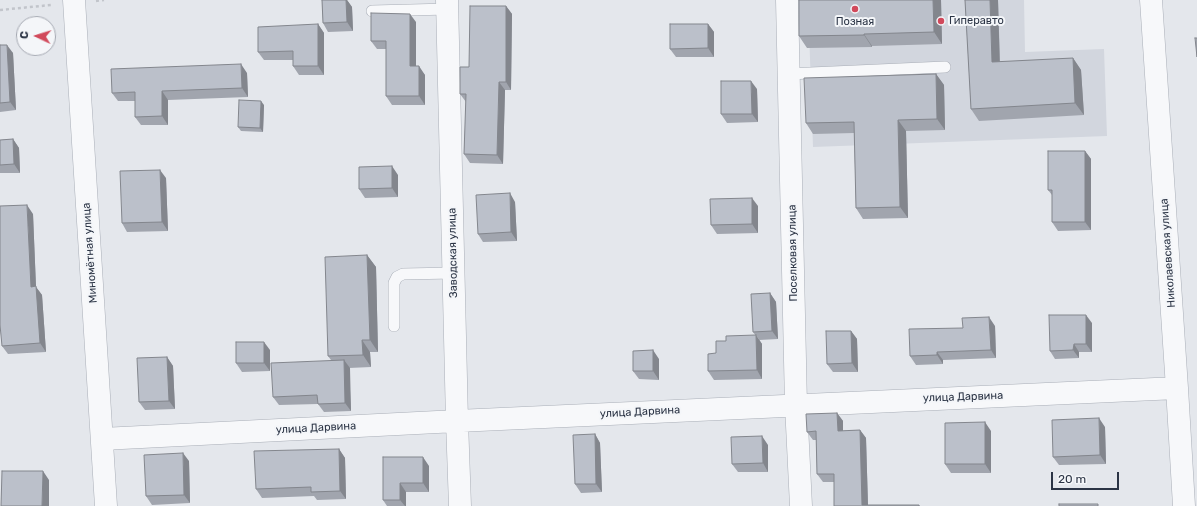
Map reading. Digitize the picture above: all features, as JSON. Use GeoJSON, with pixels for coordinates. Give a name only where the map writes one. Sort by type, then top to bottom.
{"type":"FeatureCollection","features":[{"type":"Feature","properties":{"kind":"street","name":"Миномётная улица"},"geometry":{"type":"LineString","coordinates":[[74,0],[106,506]]}},
{"type":"Feature","properties":{"kind":"street","name":"Поселковая улица"},"geometry":{"type":"LineString","coordinates":[[787,0],[796,405],[801,506]]}},
{"type":"Feature","properties":{"kind":"street","name":"Николаевская улица"},"geometry":{"type":"LineString","coordinates":[[1151,0],[1184,506]]}},
{"type":"Feature","properties":{"kind":"street","name":"Заводская улица"},"geometry":{"type":"LineString","coordinates":[[447,4],[460,506]]}},
{"type":"Feature","properties":{"kind":"street","name":"улица Дарвина"},"geometry":{"type":"LineString","coordinates":[[102,439],[457,420],[1177,388]]}},
{"type":"Feature","properties":{"kind":"lane"},"geometry":{"type":"LineString","coordinates":[[372,11],[447,4]]}},
{"type":"Feature","properties":{"kind":"lane"},"geometry":{"type":"LineString","coordinates":[[788,74],[944,67]]}},
{"type":"Feature","properties":{"kind":"lane"},"geometry":{"type":"LineString","coordinates":[[394,326],[394,283],[397,277],[403,274],[453,273]]}},
{"type":"Feature","properties":{"kind":"shaded area"},"geometry":{"type":"Polygon","coordinates":[[[808,0],[1024,0],[1025,52],[1104,49],[1107,136],[813,147],[808,0]]]}},
{"type":"Feature","properties":{"kind":"building"},"geometry":{"type":"Polygon","coordinates":[[[322,0],[346,0],[347,22],[323,23],[322,0]]]}},
{"type":"Feature","properties":{"kind":"building"},"geometry":{"type":"Polygon","coordinates":[[[799,0],[933,0],[934,32],[799,36],[799,0]]]}},
{"type":"Feature","properties":{"kind":"building"},"geometry":{"type":"Polygon","coordinates":[[[965,0],[990,0],[992,62],[1073,58],[1075,103],[971,109],[965,0]]]}},
{"type":"Feature","properties":{"kind":"building"},"geometry":{"type":"Polygon","coordinates":[[[470,6],[506,6],[506,82],[499,82],[497,155],[464,154],[466,94],[460,94],[460,67],[469,67],[470,6]]]}},
{"type":"Feature","properties":{"kind":"building"},"geometry":{"type":"Polygon","coordinates":[[[371,13],[410,14],[410,66],[419,66],[419,96],[386,96],[386,41],[371,41],[371,13]]]}},
{"type":"Feature","properties":{"kind":"building"},"geometry":{"type":"Polygon","coordinates":[[[318,24],[318,66],[293,66],[293,51],[258,52],[258,27],[318,24]]]}},
{"type":"Feature","properties":{"kind":"building"},"geometry":{"type":"Polygon","coordinates":[[[670,24],[708,24],[708,48],[670,49],[670,24]]]}},
{"type":"Feature","properties":{"kind":"building"},"geometry":{"type":"Polygon","coordinates":[[[1195,38],[1197,38],[1197,57],[1195,38]]]}},
{"type":"Feature","properties":{"kind":"building"},"geometry":{"type":"Polygon","coordinates":[[[0,45],[7,45],[10,102],[0,103],[0,45]]]}},
{"type":"Feature","properties":{"kind":"building"},"geometry":{"type":"Polygon","coordinates":[[[241,64],[242,88],[162,91],[162,116],[135,117],[135,92],[112,93],[111,69],[241,64]]]}},
{"type":"Feature","properties":{"kind":"building"},"geometry":{"type":"Polygon","coordinates":[[[936,74],[937,119],[898,120],[900,207],[856,208],[854,122],[806,123],[804,78],[936,74]]]}},
{"type":"Feature","properties":{"kind":"building"},"geometry":{"type":"Polygon","coordinates":[[[721,81],[751,81],[752,114],[721,114],[721,81]]]}},
{"type":"Feature","properties":{"kind":"building"},"geometry":{"type":"Polygon","coordinates":[[[239,100],[261,101],[260,128],[238,127],[239,100]]]}},
{"type":"Feature","properties":{"kind":"building"},"geometry":{"type":"Polygon","coordinates":[[[13,139],[14,164],[0,165],[0,140],[13,139]]]}},
{"type":"Feature","properties":{"kind":"building"},"geometry":{"type":"Polygon","coordinates":[[[1048,151],[1085,151],[1085,222],[1052,222],[1052,190],[1048,190],[1048,151]]]}},
{"type":"Feature","properties":{"kind":"building"},"geometry":{"type":"Polygon","coordinates":[[[392,166],[392,188],[359,189],[359,167],[392,166]]]}},
{"type":"Feature","properties":{"kind":"building"},"geometry":{"type":"Polygon","coordinates":[[[160,170],[162,222],[122,223],[120,171],[160,170]]]}},
{"type":"Feature","properties":{"kind":"building"},"geometry":{"type":"Polygon","coordinates":[[[510,193],[511,232],[478,234],[476,195],[510,193]]]}},
{"type":"Feature","properties":{"kind":"building"},"geometry":{"type":"Polygon","coordinates":[[[752,198],[752,224],[711,225],[710,199],[752,198]]]}},
{"type":"Feature","properties":{"kind":"building"},"geometry":{"type":"Polygon","coordinates":[[[27,205],[31,287],[36,286],[40,343],[2,346],[0,325],[0,206],[27,205]]]}},
{"type":"Feature","properties":{"kind":"building"},"geometry":{"type":"Polygon","coordinates":[[[367,255],[370,340],[362,340],[363,355],[328,356],[325,257],[367,255]]]}},
{"type":"Feature","properties":{"kind":"building"},"geometry":{"type":"Polygon","coordinates":[[[770,293],[772,331],[753,332],[751,294],[770,293]]]}},
{"type":"Feature","properties":{"kind":"building"},"geometry":{"type":"Polygon","coordinates":[[[1049,315],[1086,315],[1086,344],[1074,344],[1073,350],[1050,351],[1049,315]]]}},
{"type":"Feature","properties":{"kind":"building"},"geometry":{"type":"Polygon","coordinates":[[[989,317],[991,350],[937,352],[937,355],[910,356],[909,329],[963,328],[962,318],[989,317]]]}},
{"type":"Feature","properties":{"kind":"building"},"geometry":{"type":"Polygon","coordinates":[[[826,331],[851,331],[852,363],[827,364],[826,331]]]}},
{"type":"Feature","properties":{"kind":"building"},"geometry":{"type":"Polygon","coordinates":[[[756,335],[757,370],[708,371],[708,354],[716,353],[716,341],[726,341],[726,336],[756,335]]]}},
{"type":"Feature","properties":{"kind":"building"},"geometry":{"type":"Polygon","coordinates":[[[236,342],[264,342],[264,363],[236,363],[236,342]]]}},
{"type":"Feature","properties":{"kind":"building"},"geometry":{"type":"Polygon","coordinates":[[[653,350],[653,371],[633,371],[633,351],[653,350]]]}},
{"type":"Feature","properties":{"kind":"building"},"geometry":{"type":"Polygon","coordinates":[[[167,357],[169,401],[139,402],[137,358],[167,357]]]}},
{"type":"Feature","properties":{"kind":"building"},"geometry":{"type":"Polygon","coordinates":[[[344,360],[345,403],[318,404],[317,395],[273,397],[271,363],[344,360]]]}},
{"type":"Feature","properties":{"kind":"building"},"geometry":{"type":"Polygon","coordinates":[[[837,413],[838,431],[860,430],[862,505],[919,506],[834,506],[834,474],[817,474],[816,431],[807,432],[806,414],[837,413]]]}},
{"type":"Feature","properties":{"kind":"building"},"geometry":{"type":"Polygon","coordinates":[[[1099,418],[1100,455],[1053,457],[1052,420],[1099,418]]]}},
{"type":"Feature","properties":{"kind":"building"},"geometry":{"type":"Polygon","coordinates":[[[985,422],[985,464],[945,464],[945,423],[985,422]]]}},
{"type":"Feature","properties":{"kind":"building"},"geometry":{"type":"Polygon","coordinates":[[[595,434],[596,484],[575,484],[573,435],[595,434]]]}},
{"type":"Feature","properties":{"kind":"building"},"geometry":{"type":"Polygon","coordinates":[[[762,436],[763,463],[732,464],[731,437],[762,436]]]}},
{"type":"Feature","properties":{"kind":"building"},"geometry":{"type":"Polygon","coordinates":[[[339,449],[340,491],[311,492],[311,487],[256,489],[254,451],[339,449]]]}},
{"type":"Feature","properties":{"kind":"building"},"geometry":{"type":"Polygon","coordinates":[[[183,453],[184,495],[146,496],[144,455],[183,453]]]}},
{"type":"Feature","properties":{"kind":"building"},"geometry":{"type":"Polygon","coordinates":[[[383,457],[423,457],[423,483],[400,483],[400,500],[383,500],[383,457]]]}},
{"type":"Feature","properties":{"kind":"building"},"geometry":{"type":"Polygon","coordinates":[[[2,471],[43,471],[42,506],[1,506],[2,471]]]}},
{"type":"Feature","properties":{"kind":"building"},"geometry":{"type":"Polygon","coordinates":[[[1059,504],[1098,504],[1098,506],[1059,506],[1059,504]]]}},
{"type":"Feature","properties":{"kind":"place","name":"Позная"},"geometry":{"type":"Point","coordinates":[855,9]}},
{"type":"Feature","properties":{"kind":"place","name":"Гиперавто"},"geometry":{"type":"Point","coordinates":[941,21]}}]}
